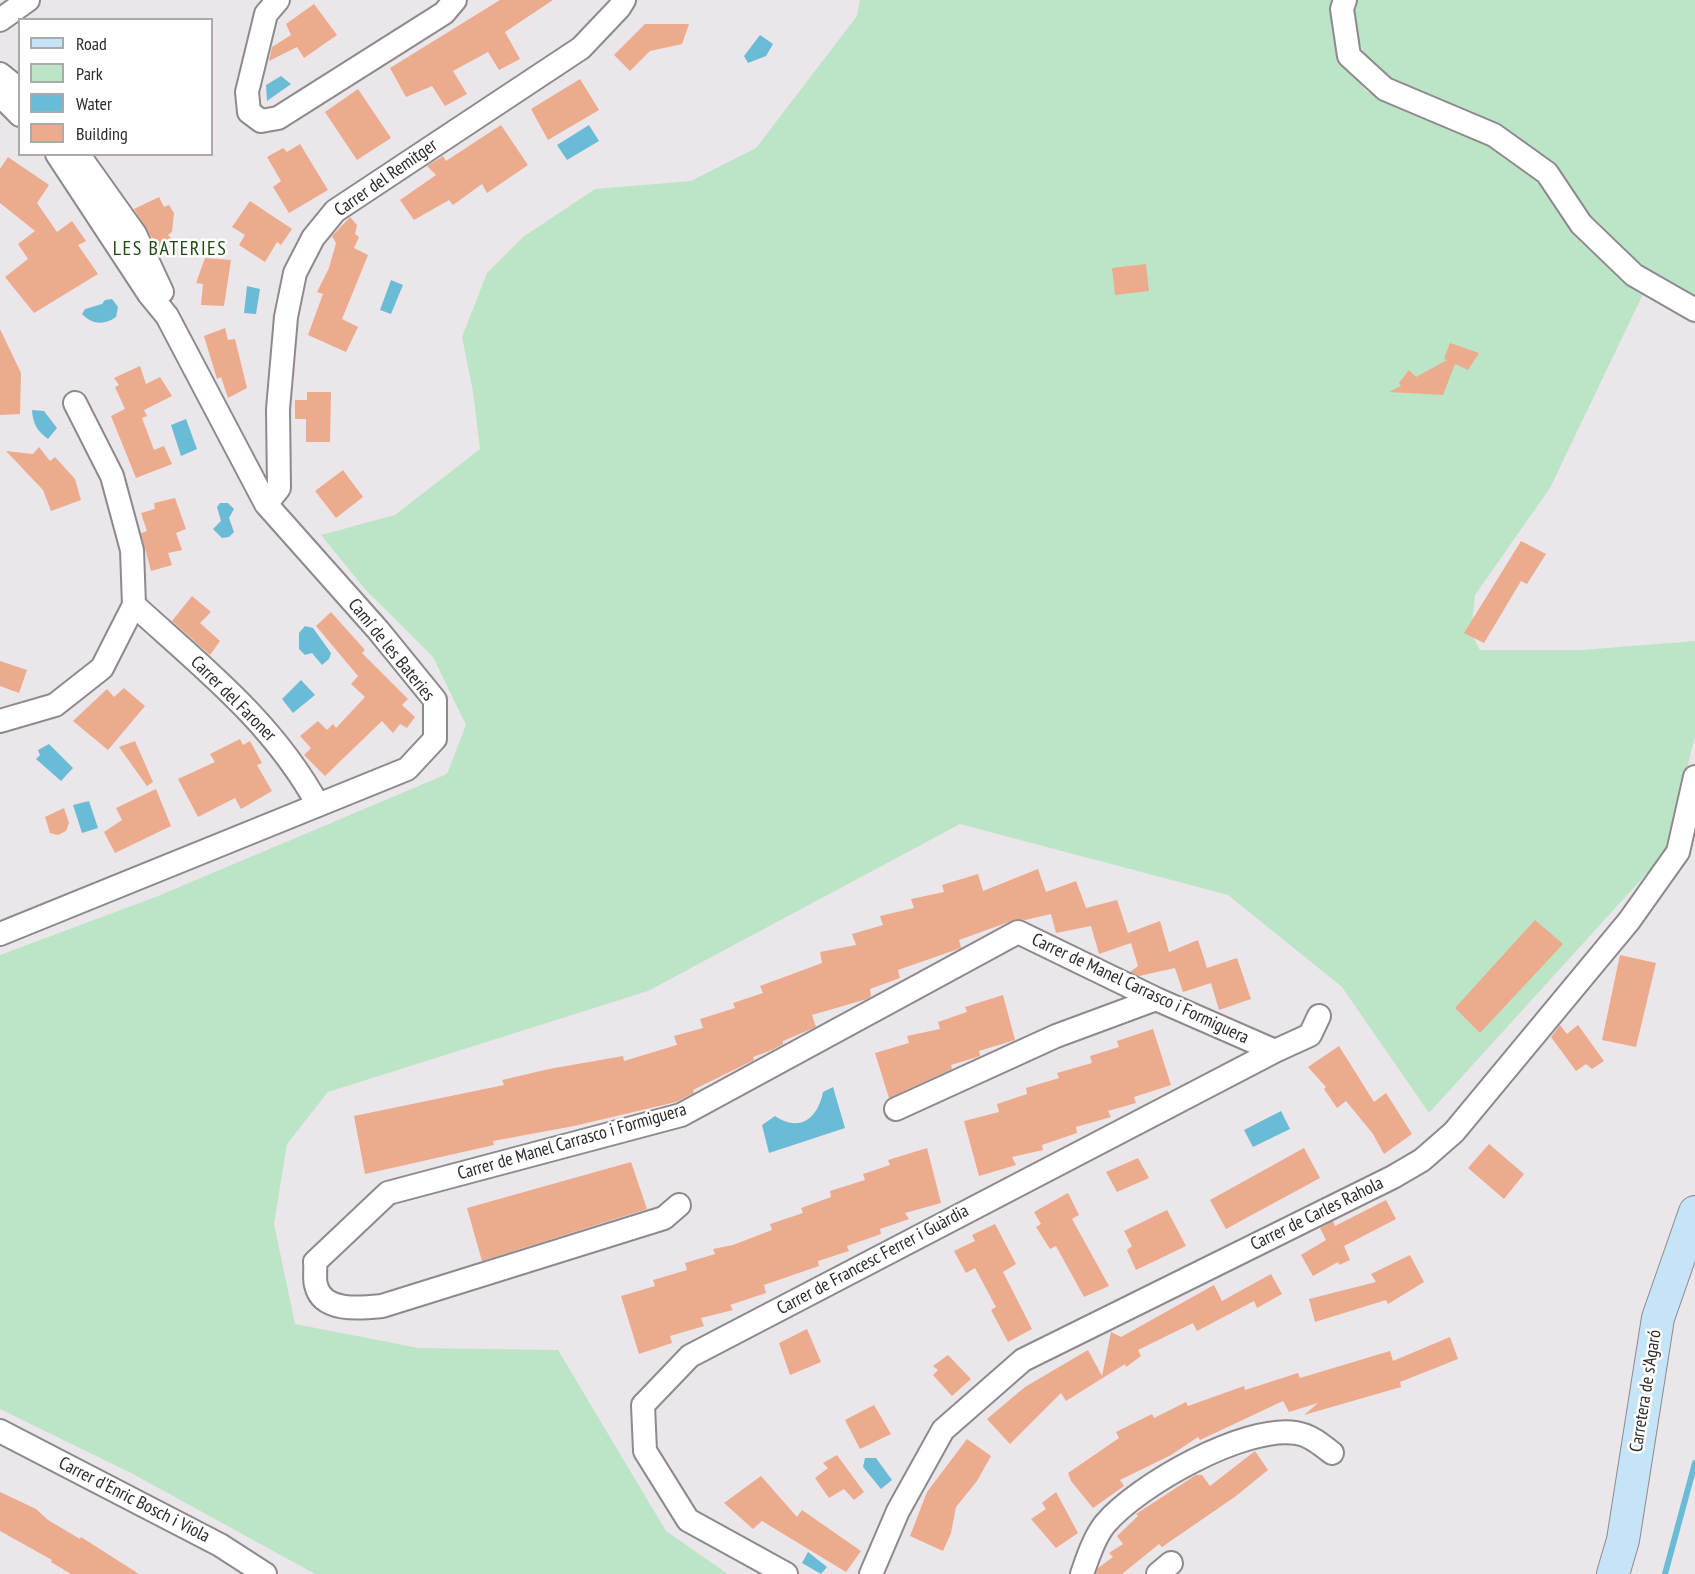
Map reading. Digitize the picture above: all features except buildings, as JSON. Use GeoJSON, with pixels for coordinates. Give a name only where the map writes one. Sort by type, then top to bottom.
{"type":"FeatureCollection","features":[{"type":"Feature","properties":{"kind":"street"},"geometry":{"type":"LineString","coordinates":[[0,20],[28,0]]}},
{"type":"Feature","properties":{"kind":"street"},"geometry":{"type":"LineString","coordinates":[[278,0],[266,14],[247,92],[249,112],[261,121],[278,118],[444,13],[455,0]]}},
{"type":"Feature","properties":{"kind":"street","name":"Carrer del Remitger"},"geometry":{"type":"LineString","coordinates":[[266,504],[279,488],[278,409],[286,317],[296,273],[313,238],[334,212],[581,48],[620,8],[624,0]]}},
{"type":"Feature","properties":{"kind":"street"},"geometry":{"type":"LineString","coordinates":[[1345,0],[1342,9],[1348,56],[1385,89],[1494,135],[1547,173],[1581,224],[1634,275],[1695,310]]}},
{"type":"Feature","properties":{"kind":"street"},"geometry":{"type":"LineString","coordinates":[[0,74],[18,88]]}},
{"type":"Feature","properties":{"kind":"street"},"geometry":{"type":"LineString","coordinates":[[0,95],[18,113]]}},
{"type":"Feature","properties":{"kind":"street","name":"Camí de les Bateries"},"geometry":{"type":"LineString","coordinates":[[0,934],[407,769],[435,739],[435,700],[378,630],[266,504],[167,316],[149,294],[58,156]]}},
{"type":"Feature","properties":{"kind":"street","name":"Camí de les Bateries"},"geometry":{"type":"LineString","coordinates":[[79,156],[135,234],[166,299],[167,316]]}},
{"type":"Feature","properties":{"kind":"street"},"geometry":{"type":"LineString","coordinates":[[0,721],[55,705],[102,668],[134,605],[132,550],[112,476],[75,404]]}},
{"type":"Feature","properties":{"kind":"street","name":"Carrer del Faroner"},"geometry":{"type":"LineString","coordinates":[[134,605],[264,726],[300,772],[318,805]]}},
{"type":"Feature","properties":{"kind":"street","name":"Carrer de Carles Rahola"},"geometry":{"type":"LineString","coordinates":[[871,1574],[898,1511],[943,1430],[1023,1360],[1393,1177],[1422,1160],[1455,1132],[1629,921],[1678,852],[1695,777]]}},
{"type":"Feature","properties":{"kind":"street","name":"Carrer de Manel Carrasco i Formiguera"},"geometry":{"type":"LineString","coordinates":[[679,1205],[664,1218],[382,1306],[349,1309],[328,1302],[316,1287],[315,1262],[388,1193],[681,1115],[1018,932],[1156,999],[1275,1051]]}},
{"type":"Feature","properties":{"kind":"street"},"geometry":{"type":"LineString","coordinates":[[896,1109],[1056,1036],[1156,999]]}},
{"type":"Feature","properties":{"kind":"street","name":"Carrer de Francesc Ferrer i Guàrdia"},"geometry":{"type":"LineString","coordinates":[[786,1574],[688,1520],[645,1451],[643,1405],[690,1356],[1275,1051],[1310,1035],[1319,1016]]}},
{"type":"Feature","properties":{"kind":"street","name":"Carretera de s'Agaró"},"geometry":{"type":"LineString","coordinates":[[1613,1574],[1623,1540],[1658,1317],[1695,1212]]}},
{"type":"Feature","properties":{"kind":"street","name":"Carrer d'Enric Bosch i Viola"},"geometry":{"type":"LineString","coordinates":[[0,1431],[220,1545],[265,1574]]}},
{"type":"Feature","properties":{"kind":"street"},"geometry":{"type":"LineString","coordinates":[[1082,1574],[1104,1526],[1124,1504],[1160,1479],[1200,1457],[1228,1446],[1281,1433],[1298,1433],[1312,1439],[1332,1453]]}},
{"type":"Feature","properties":{"kind":"green space"},"geometry":{"type":"Polygon","coordinates":[[[860,0],[1339,0],[1347,68],[1366,91],[1410,114],[1478,136],[1531,170],[1587,246],[1645,290],[1550,488],[1475,595],[1471,633],[1480,650],[1581,650],[1695,641],[1695,736],[1667,851],[1429,1113],[1342,987],[1228,895],[960,824],[648,991],[328,1092],[287,1144],[274,1224],[295,1324],[419,1348],[558,1350],[666,1531],[728,1574],[315,1574],[133,1474],[0,1409],[0,955],[158,896],[447,774],[466,725],[433,657],[365,589],[321,535],[395,515],[480,449],[473,392],[462,337],[487,273],[523,237],[595,189],[691,181],[756,148],[857,16],[860,0]]]}},
{"type":"Feature","properties":{"kind":"green space"},"geometry":{"type":"Polygon","coordinates":[[[1356,0],[1695,0],[1695,301],[1634,264],[1595,230],[1566,185],[1387,83],[1364,54],[1353,24],[1356,0]]]}},
{"type":"Feature","properties":{"kind":"water"},"geometry":{"type":"Polygon","coordinates":[[[760,35],[773,44],[766,56],[748,63],[744,56],[760,35]]]}},
{"type":"Feature","properties":{"kind":"water"},"geometry":{"type":"Polygon","coordinates":[[[281,76],[291,84],[267,101],[266,85],[281,76]]]}},
{"type":"Feature","properties":{"kind":"water"},"geometry":{"type":"Polygon","coordinates":[[[589,125],[599,141],[567,160],[557,145],[589,125]]]}},
{"type":"Feature","properties":{"kind":"water"},"geometry":{"type":"Polygon","coordinates":[[[391,280],[403,285],[391,314],[380,310],[391,280]]]}},
{"type":"Feature","properties":{"kind":"water"},"geometry":{"type":"Polygon","coordinates":[[[247,286],[260,289],[256,314],[244,313],[247,286]]]}},
{"type":"Feature","properties":{"kind":"water"},"geometry":{"type":"Polygon","coordinates":[[[112,299],[118,307],[116,317],[112,320],[94,322],[82,314],[85,309],[112,299]]]}},
{"type":"Feature","properties":{"kind":"water"},"geometry":{"type":"Polygon","coordinates":[[[32,410],[44,411],[57,428],[48,439],[36,427],[32,410]]]}},
{"type":"Feature","properties":{"kind":"water"},"geometry":{"type":"Polygon","coordinates":[[[186,419],[197,449],[181,456],[171,425],[186,419]]]}},
{"type":"Feature","properties":{"kind":"water"},"geometry":{"type":"Polygon","coordinates":[[[220,503],[228,503],[234,509],[229,518],[234,532],[229,537],[222,538],[213,529],[221,521],[217,507],[220,503]]]}},
{"type":"Feature","properties":{"kind":"water"},"geometry":{"type":"Polygon","coordinates":[[[305,626],[313,628],[331,653],[329,659],[322,665],[312,653],[305,655],[299,649],[299,633],[305,626]]]}},
{"type":"Feature","properties":{"kind":"water"},"geometry":{"type":"Polygon","coordinates":[[[301,680],[315,695],[293,713],[282,699],[301,680]]]}},
{"type":"Feature","properties":{"kind":"water"},"geometry":{"type":"Polygon","coordinates":[[[49,744],[73,768],[61,781],[36,759],[40,755],[38,750],[49,744]]]}},
{"type":"Feature","properties":{"kind":"water"},"geometry":{"type":"Polygon","coordinates":[[[89,801],[98,828],[82,833],[73,805],[89,801]]]}},
{"type":"Feature","properties":{"kind":"water"},"geometry":{"type":"Polygon","coordinates":[[[833,1087],[845,1128],[769,1153],[762,1125],[775,1116],[792,1123],[806,1120],[817,1109],[823,1092],[833,1087]]]}},
{"type":"Feature","properties":{"kind":"water"},"geometry":{"type":"Polygon","coordinates":[[[1281,1111],[1290,1129],[1253,1147],[1244,1130],[1281,1111]]]}},
{"type":"Feature","properties":{"kind":"water"},"geometry":{"type":"Polygon","coordinates":[[[865,1458],[876,1458],[892,1480],[881,1489],[863,1467],[865,1458]]]}},
{"type":"Feature","properties":{"kind":"water"},"geometry":{"type":"Polygon","coordinates":[[[808,1552],[827,1567],[821,1574],[802,1563],[808,1552]]]}},
{"type":"Feature","properties":{"kind":"waterway"},"geometry":{"type":"LineString","coordinates":[[1665,1574],[1695,1463]]}},
{"type":"Feature","properties":{"kind":"district","name":"LES BATERIES"},"geometry":{"type":"Point","coordinates":[170,249]}}]}
